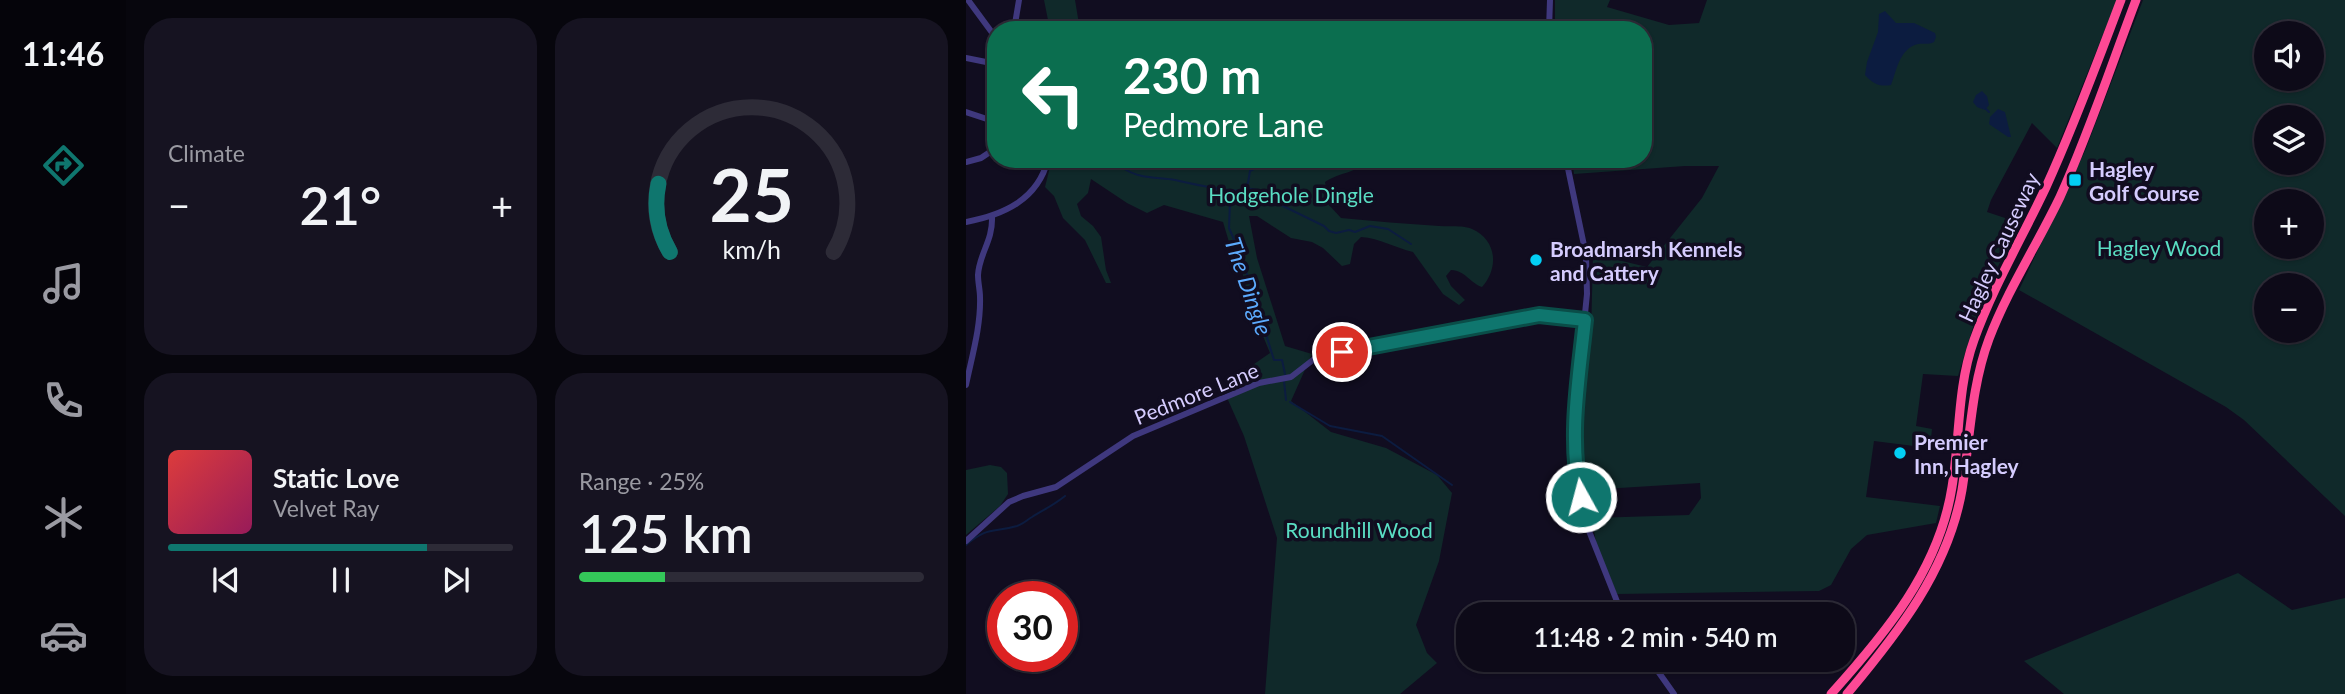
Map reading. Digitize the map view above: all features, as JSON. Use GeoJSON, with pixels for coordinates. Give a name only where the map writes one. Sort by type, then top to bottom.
{"type":"FeatureCollection","features":[{"type":"Feature","properties":{"kind":"highway","name":"Hagley Causeway"},"geometry":{"type":"LineString","coordinates":[[1831,694],[1902,607],[1939,540],[1952,489],[1965,374],[1973,342],[1991,296],[2065,143],[2121,0]]}},
{"type":"Feature","properties":{"kind":"highway","name":"Hagley Causeway"},"geometry":{"type":"LineString","coordinates":[[1847,694],[1910,613],[1940,564],[1962,491],[1972,413],[1988,341],[2016,279],[2060,196],[2136,0]]}},
{"type":"Feature","properties":{"kind":"street"},"geometry":{"type":"LineString","coordinates":[[968,0],[987,26]]}},
{"type":"Feature","properties":{"kind":"street"},"geometry":{"type":"LineString","coordinates":[[1016,21],[1019,0]]}},
{"type":"Feature","properties":{"kind":"street"},"geometry":{"type":"LineString","coordinates":[[1549,21],[1550,0]]}},
{"type":"Feature","properties":{"kind":"street"},"geometry":{"type":"LineString","coordinates":[[966,58],[987,62]]}},
{"type":"Feature","properties":{"kind":"street"},"geometry":{"type":"LineString","coordinates":[[966,112],[987,119]]}},
{"type":"Feature","properties":{"kind":"street"},"geometry":{"type":"LineString","coordinates":[[966,162],[987,154]]}},
{"type":"Feature","properties":{"kind":"street"},"geometry":{"type":"LineString","coordinates":[[966,222],[992,217],[1012,208],[1029,194],[1040,180],[1045,168]]}},
{"type":"Feature","properties":{"kind":"street"},"geometry":{"type":"LineString","coordinates":[[1568,168],[1586,255],[1587,294],[1574,423],[1578,484],[1595,549],[1617,602]]}},
{"type":"Feature","properties":{"kind":"street"},"geometry":{"type":"LineString","coordinates":[[966,385],[978,324],[978,275],[981,259],[991,237],[992,217]]}},
{"type":"Feature","properties":{"kind":"street","name":"Pedmore Lane"},"geometry":{"type":"LineString","coordinates":[[966,541],[1009,502],[1056,487],[1133,436],[1259,383],[1291,377],[1318,356],[1539,315],[1585,320]]}},
{"type":"Feature","properties":{"kind":"street"},"geometry":{"type":"LineString","coordinates":[[1658,672],[1674,694]]}},
{"type":"Feature","properties":{"kind":"green space"},"geometry":{"type":"Polygon","coordinates":[[[1044,0],[1075,0],[1078,21],[1048,21],[1044,0]]]}},
{"type":"Feature","properties":{"kind":"green space"},"geometry":{"type":"Polygon","coordinates":[[[1555,0],[1610,0],[1607,7],[1669,25],[1699,23],[1707,0],[2117,0],[2057,148],[2032,123],[1991,200],[1987,212],[2020,223],[1982,298],[1958,376],[1923,374],[1916,426],[1932,429],[1930,448],[1874,441],[1866,497],[1940,506],[1936,523],[1867,535],[1851,549],[1831,585],[1819,591],[1617,594],[1596,543],[1592,518],[1689,515],[1701,498],[1700,483],[1587,490],[1583,482],[1581,407],[1591,335],[1593,254],[1647,267],[1702,198],[1719,166],[1574,174],[1573,168],[1652,168],[1652,21],[1555,21],[1555,0]]]}},
{"type":"Feature","properties":{"kind":"green space","name":"Hagley Wood"},"geometry":{"type":"Polygon","coordinates":[[[2143,0],[2345,0],[2345,516],[2244,420],[2226,407],[2019,290],[2085,151],[2143,0]]]}},
{"type":"Feature","properties":{"kind":"green space","name":"Roundhill Wood"},"geometry":{"type":"Polygon","coordinates":[[[1050,168],[1358,168],[1325,182],[1329,205],[1341,218],[1464,227],[1480,234],[1491,247],[1493,263],[1482,287],[1456,271],[1451,270],[1446,276],[1451,286],[1465,300],[1459,305],[1443,294],[1413,252],[1361,237],[1354,244],[1350,264],[1342,266],[1323,248],[1312,242],[1291,238],[1257,216],[1249,216],[1257,258],[1285,346],[1312,354],[1291,401],[1331,432],[1386,448],[1437,475],[1452,493],[1439,561],[1416,625],[1427,653],[1437,663],[1400,694],[1265,694],[1277,538],[1244,436],[1224,391],[1244,371],[1270,353],[1249,302],[1241,266],[1223,222],[1164,205],[1147,213],[1091,179],[1088,193],[1077,204],[1081,216],[1101,237],[1106,270],[1111,283],[1106,283],[1085,240],[1063,218],[1054,196],[1045,187],[1050,168]]]}},
{"type":"Feature","properties":{"kind":"green space"},"geometry":{"type":"Polygon","coordinates":[[[990,465],[1001,467],[1007,473],[1008,494],[1000,506],[966,535],[966,470],[990,465]]]}},
{"type":"Feature","properties":{"kind":"green space"},"geometry":{"type":"Polygon","coordinates":[[[2238,573],[2292,610],[2345,598],[2345,694],[2064,694],[2024,661],[2238,573]]]}},
{"type":"Feature","properties":{"kind":"water"},"geometry":{"type":"Polygon","coordinates":[[[1885,11],[1896,23],[1914,23],[1935,33],[1936,37],[1934,42],[1918,44],[1907,50],[1891,85],[1883,86],[1874,83],[1865,75],[1878,32],[1879,14],[1885,11]]]}},
{"type":"Feature","properties":{"kind":"water"},"geometry":{"type":"Polygon","coordinates":[[[1982,91],[1987,96],[1989,105],[1985,110],[1973,102],[1976,95],[1982,91]]]}},
{"type":"Feature","properties":{"kind":"water"},"geometry":{"type":"Polygon","coordinates":[[[1998,109],[2005,112],[2011,137],[1989,124],[1990,117],[1998,109]]]}},
{"type":"Feature","properties":{"kind":"waterway"},"geometry":{"type":"LineString","coordinates":[[1986,109],[1989,112]]}},
{"type":"Feature","properties":{"kind":"waterway","name":"The Dingle"},"geometry":{"type":"LineString","coordinates":[[1105,168],[1123,168]]}},
{"type":"Feature","properties":{"kind":"waterway","name":"The Dingle"},"geometry":{"type":"LineString","coordinates":[[1123,168],[1142,176],[1240,191],[1248,183],[1250,171],[1256,168]]}},
{"type":"Feature","properties":{"kind":"waterway"},"geometry":{"type":"LineString","coordinates":[[1245,188],[1258,190],[1329,231],[1355,232],[1370,226],[1388,229],[1411,244]]}},
{"type":"Feature","properties":{"kind":"waterway","name":"The Dingle"},"geometry":{"type":"LineString","coordinates":[[1235,191],[1230,202],[1229,228],[1242,258],[1274,360],[1282,360],[1285,374]]}},
{"type":"Feature","properties":{"kind":"waterway","name":"The Dingle"},"geometry":{"type":"LineString","coordinates":[[1284,381],[1286,400]]}},
{"type":"Feature","properties":{"kind":"waterway","name":"The Dingle"},"geometry":{"type":"LineString","coordinates":[[1290,402],[1330,426],[1382,436],[1452,485]]}},
{"type":"Feature","properties":{"kind":"waterway"},"geometry":{"type":"LineString","coordinates":[[966,545],[985,532],[1021,524],[1065,496]]}},
{"type":"Feature","properties":{"kind":"place","name":"Hagley Golf Course"},"geometry":{"type":"Point","coordinates":[2075,180]}},
{"type":"Feature","properties":{"kind":"place","name":"Broadmarsh Kennels and Cattery"},"geometry":{"type":"Point","coordinates":[1536,260]}},
{"type":"Feature","properties":{"kind":"place","name":"Premier Inn, Hagley"},"geometry":{"type":"Point","coordinates":[1900,453]}},
{"type":"Feature","properties":{"kind":"route"},"geometry":{"type":"LineString","coordinates":[[1342,352],[1539,315],[1585,320],[1574,423],[1581,497]]}},
{"type":"Feature","properties":{"kind":"park label","name":"Hodgehole Dingle"},"geometry":{"type":"Point","coordinates":[1291,194]}}]}
